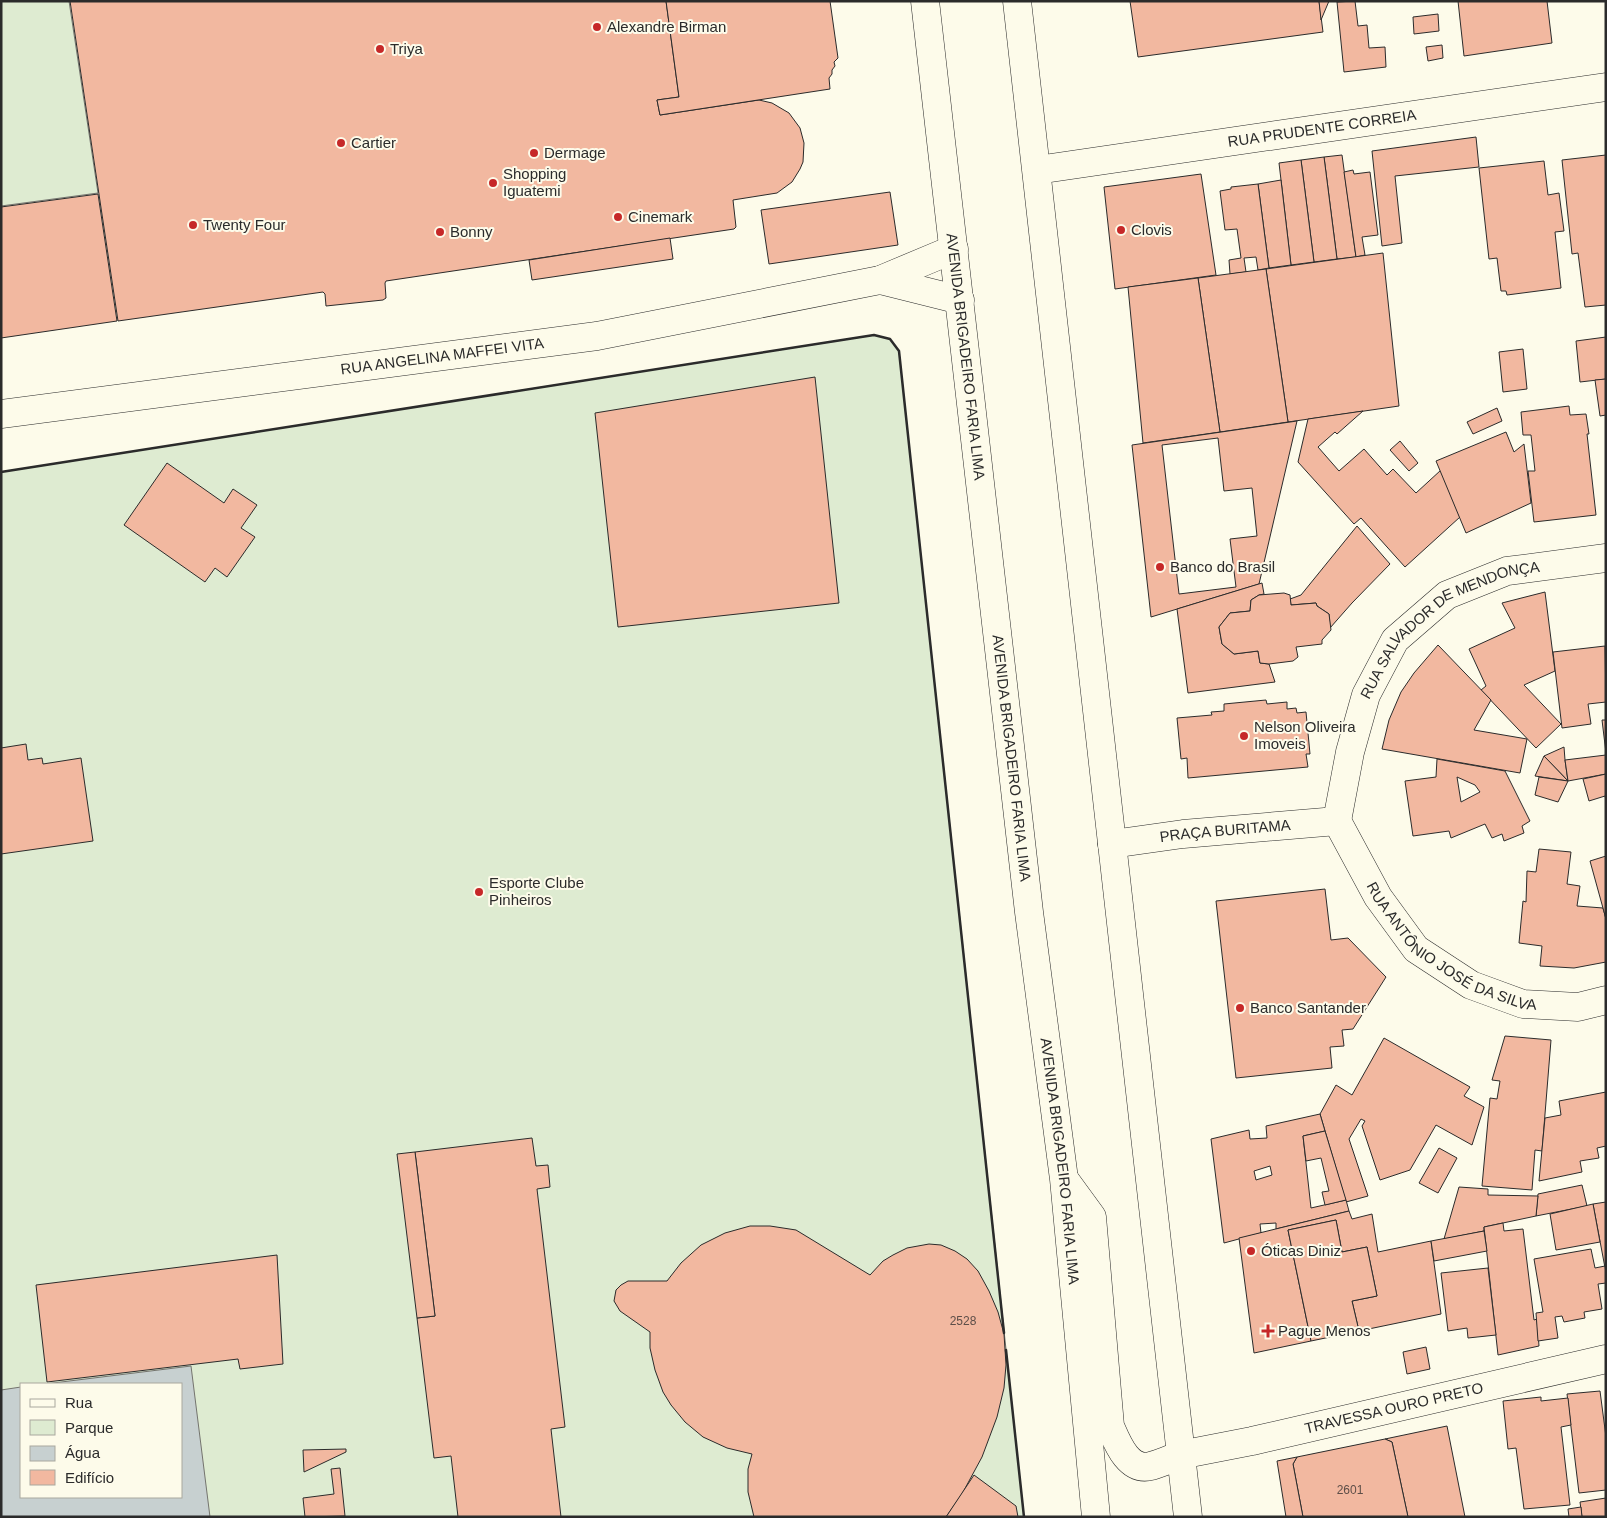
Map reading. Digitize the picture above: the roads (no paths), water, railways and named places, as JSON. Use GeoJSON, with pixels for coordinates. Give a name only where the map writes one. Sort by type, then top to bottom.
{"type":"FeatureCollection","features":[{"type":"Feature","properties":{"kind":"main road","name":"AVENIDA BRIGADEIRO FARIA LIMA"},"geometry":{"type":"LineString","coordinates":[[924,1],[960,300],[1029,912],[1064,1179],[1096,1517]]}},
{"type":"Feature","properties":{"kind":"main road"},"geometry":{"type":"LineString","coordinates":[[1017,1],[1188,1517]]}},
{"type":"Feature","properties":{"kind":"main road","name":"RUA PRUDENTE CORREIA"},"geometry":{"type":"LineString","coordinates":[[1036,170],[1606,87]]}},
{"type":"Feature","properties":{"kind":"main road","name":"RUA ANGELINA MAFFEI VITA"},"geometry":{"type":"LineString","coordinates":[[1,414],[597,336],[880,280],[954,249]]}},
{"type":"Feature","properties":{"kind":"main road","name":"RUA ANGELINA MAFFEI VITA"},"geometry":{"type":"LineString","coordinates":[[880,280],[960,300]]}},
{"type":"Feature","properties":{"kind":"main road","name":"RUA SALVADOR DE MENDONÇA"},"geometry":{"type":"LineString","coordinates":[[1337,821],[1350,752],[1366,695],[1395,640],[1447,595],[1506,571],[1606,558]]}},
{"type":"Feature","properties":{"kind":"main road","name":"PRAÇA BURITAMA"},"geometry":{"type":"LineString","coordinates":[[1112,844],[1183,834],[1337,821]]}},
{"type":"Feature","properties":{"kind":"main road","name":"RUA ANTÔNIO JOSÉ DA SILVA"},"geometry":{"type":"LineString","coordinates":[[1337,821],[1378,897],[1416,949],[1470,984],[1523,1004],[1578,1007],[1606,1000]]}},
{"type":"Feature","properties":{"kind":"main road","name":"TRAVESSA OURO PRETO"},"geometry":{"type":"LineString","coordinates":[[1064,1179],[1092,1217],[1110,1426],[1123,1453],[1139,1466],[1149,1466],[1180,1455],[1252,1441],[1606,1360]]}},
{"type":"Feature","properties":{"kind":"water"},"geometry":{"type":"Polygon","coordinates":[[[191,1366],[210,1517],[1,1517],[1,1390],[20,1387],[20,1498],[182,1498],[182,1383],[53,1383],[191,1366]]]}},
{"type":"Feature","properties":{"kind":"place","name":"Alexandre Birman"},"geometry":{"type":"Point","coordinates":[597,27]}},
{"type":"Feature","properties":{"kind":"place","name":"Triya"},"geometry":{"type":"Point","coordinates":[380,49]}},
{"type":"Feature","properties":{"kind":"place","name":"Cartier"},"geometry":{"type":"Point","coordinates":[341,143]}},
{"type":"Feature","properties":{"kind":"place","name":"Dermage"},"geometry":{"type":"Point","coordinates":[534,153]}},
{"type":"Feature","properties":{"kind":"place","name":"Shopping Iguatemi"},"geometry":{"type":"Point","coordinates":[493,183]}},
{"type":"Feature","properties":{"kind":"place","name":"Cinemark"},"geometry":{"type":"Point","coordinates":[618,217]}},
{"type":"Feature","properties":{"kind":"place","name":"Twenty Four"},"geometry":{"type":"Point","coordinates":[193,225]}},
{"type":"Feature","properties":{"kind":"place","name":"Clovis"},"geometry":{"type":"Point","coordinates":[1121,230]}},
{"type":"Feature","properties":{"kind":"place","name":"Bonny"},"geometry":{"type":"Point","coordinates":[440,232]}},
{"type":"Feature","properties":{"kind":"place","name":"Banco do Brasil"},"geometry":{"type":"Point","coordinates":[1160,567]}},
{"type":"Feature","properties":{"kind":"place","name":"Nelson Oliveira Imoveis"},"geometry":{"type":"Point","coordinates":[1244,736]}},
{"type":"Feature","properties":{"kind":"place","name":"Esporte Clube Pinheiros"},"geometry":{"type":"Point","coordinates":[479,892]}},
{"type":"Feature","properties":{"kind":"place","name":"Banco Santander"},"geometry":{"type":"Point","coordinates":[1240,1008]}},
{"type":"Feature","properties":{"kind":"place","name":"Óticas Diniz"},"geometry":{"type":"Point","coordinates":[1251,1251]}},
{"type":"Feature","properties":{"kind":"place","name":"Pague Menos"},"geometry":{"type":"Point","coordinates":[1268,1331]}}]}
